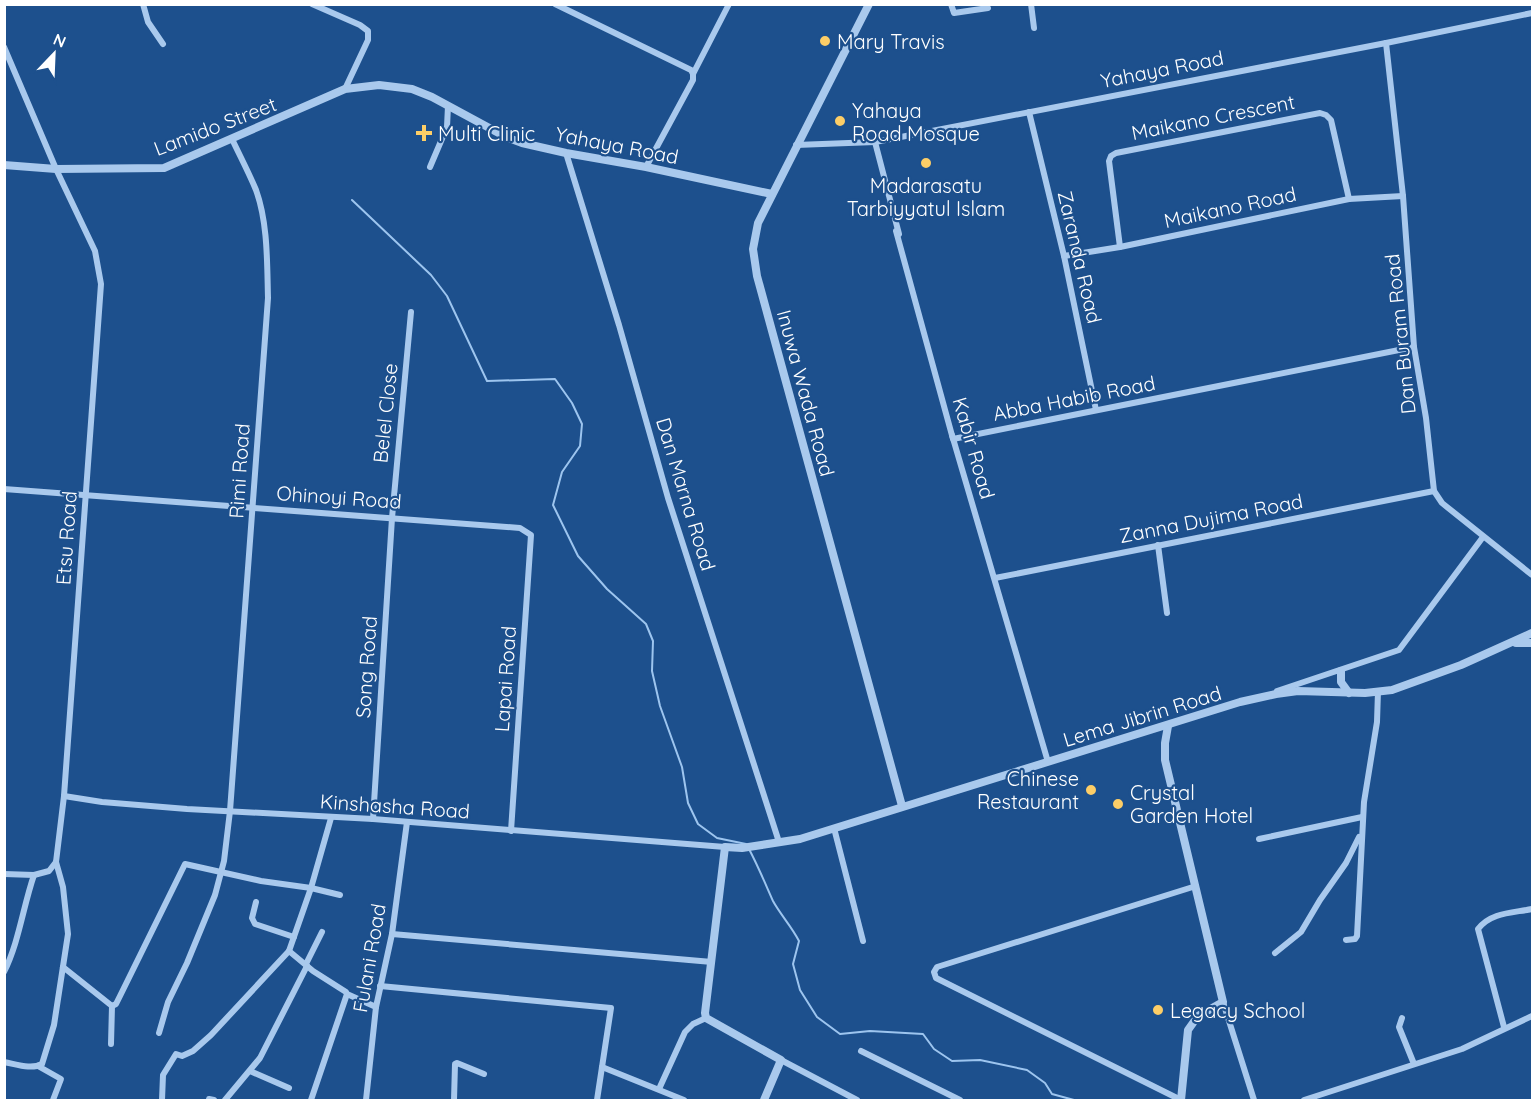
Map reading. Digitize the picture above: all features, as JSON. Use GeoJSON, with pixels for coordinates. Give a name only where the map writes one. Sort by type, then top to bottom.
{"type":"FeatureCollection","features":[{"type":"Feature","properties":{"kind":"street"},"geometry":{"type":"LineString","coordinates":[[143,4],[148,22],[163,44]]}},
{"type":"Feature","properties":{"kind":"street"},"geometry":{"type":"LineString","coordinates":[[312,4],[360,25],[368,31],[368,40],[345,89]]}},
{"type":"Feature","properties":{"kind":"street"},"geometry":{"type":"LineString","coordinates":[[555,4],[691,70],[693,74]]}},
{"type":"Feature","properties":{"kind":"street"},"geometry":{"type":"LineString","coordinates":[[646,167],[693,80],[693,74],[729,4]]}},
{"type":"Feature","properties":{"kind":"street","name":"Inuwa Wada Road"},"geometry":{"type":"LineString","coordinates":[[868,4],[758,223],[753,249],[757,276],[902,806]]}},
{"type":"Feature","properties":{"kind":"street"},"geometry":{"type":"LineString","coordinates":[[951,4],[954,13],[988,9]]}},
{"type":"Feature","properties":{"kind":"street"},"geometry":{"type":"LineString","coordinates":[[1031,4],[1034,28]]}},
{"type":"Feature","properties":{"kind":"street","name":"Yahaya Road"},"geometry":{"type":"LineString","coordinates":[[796,145],[875,142],[1386,44],[1533,13]]}},
{"type":"Feature","properties":{"kind":"street","name":"Dan Buram Road"},"geometry":{"type":"LineString","coordinates":[[1386,44],[1403,196],[1414,347],[1426,418],[1434,490]]}},
{"type":"Feature","properties":{"kind":"street","name":"Etsu Road"},"geometry":{"type":"LineString","coordinates":[[4,46],[56,169],[95,251],[102,284],[64,796],[56,862]]}},
{"type":"Feature","properties":{"kind":"street","name":"Yahaya Road"},"geometry":{"type":"LineString","coordinates":[[326,98],[345,89],[379,85],[412,89],[506,137],[566,153],[646,167],[772,194]]}},
{"type":"Feature","properties":{"kind":"street","name":"Lamido Street"},"geometry":{"type":"LineString","coordinates":[[4,165],[56,169],[164,168],[326,98]]}},
{"type":"Feature","properties":{"kind":"street"},"geometry":{"type":"LineString","coordinates":[[430,167],[447,127],[448,106]]}},
{"type":"Feature","properties":{"kind":"street","name":"Zaranda Road"},"geometry":{"type":"LineString","coordinates":[[1029,112],[1064,256],[1096,410]]}},
{"type":"Feature","properties":{"kind":"street","name":"Maikano Crescent"},"geometry":{"type":"LineString","coordinates":[[1119,247],[1109,161],[1116,153],[1320,113],[1331,120],[1349,199]]}},
{"type":"Feature","properties":{"kind":"street","name":"Rimi Road"},"geometry":{"type":"LineString","coordinates":[[159,1033],[171,995],[215,895],[221,872],[230,811],[268,298],[267,263],[256,191],[232,139]]}},
{"type":"Feature","properties":{"kind":"street","name":"Kabir Road"},"geometry":{"type":"LineString","coordinates":[[875,142],[953,439],[1048,762]]}},
{"type":"Feature","properties":{"kind":"street","name":"Dan Marna Road"},"geometry":{"type":"LineString","coordinates":[[566,153],[620,325],[668,498],[779,842]]}},
{"type":"Feature","properties":{"kind":"street","name":"Maikano Road"},"geometry":{"type":"LineString","coordinates":[[1064,256],[1119,247],[1349,199],[1403,196]]}},
{"type":"Feature","properties":{"kind":"street"},"geometry":{"type":"LineString","coordinates":[[896,231],[953,439]]}},
{"type":"Feature","properties":{"kind":"street","name":"Belel Close"},"geometry":{"type":"LineString","coordinates":[[392,518],[411,312]]}},
{"type":"Feature","properties":{"kind":"street","name":"Abba Habib Road"},"geometry":{"type":"LineString","coordinates":[[953,439],[1414,347]]}},
{"type":"Feature","properties":{"kind":"street","name":"Ohinoyi Road"},"geometry":{"type":"LineString","coordinates":[[4,489],[520,528],[527,531]]}},
{"type":"Feature","properties":{"kind":"street"},"geometry":{"type":"LineString","coordinates":[[1434,490],[1442,503],[1482,537],[1533,575]]}},
{"type":"Feature","properties":{"kind":"street","name":"Zanna Dujima Road"},"geometry":{"type":"LineString","coordinates":[[995,578],[1434,490]]}},
{"type":"Feature","properties":{"kind":"street","name":"Song Road"},"geometry":{"type":"LineString","coordinates":[[373,819],[392,518]]}},
{"type":"Feature","properties":{"kind":"street","name":"Lapai Road"},"geometry":{"type":"LineString","coordinates":[[511,831],[531,536],[527,531]]}},
{"type":"Feature","properties":{"kind":"street","name":"Lema Jibrin Road"},"geometry":{"type":"LineString","coordinates":[[725,847],[742,848],[800,839],[1168,726],[1341,671],[1399,650],[1482,537]]}},
{"type":"Feature","properties":{"kind":"street"},"geometry":{"type":"LineString","coordinates":[[1158,545],[1167,613]]}},
{"type":"Feature","properties":{"kind":"street"},"geometry":{"type":"LineString","coordinates":[[1240,702],[1298,691],[1350,693],[1392,690],[1533,633]]}},
{"type":"Feature","properties":{"kind":"street"},"geometry":{"type":"LineString","coordinates":[[1513,643],[1533,643]]}},
{"type":"Feature","properties":{"kind":"street"},"geometry":{"type":"LineString","coordinates":[[1341,671],[1341,682],[1350,693]]}},
{"type":"Feature","properties":{"kind":"street"},"geometry":{"type":"LineString","coordinates":[[1346,940],[1355,939],[1357,936],[1362,817],[1377,722],[1378,691]]}},
{"type":"Feature","properties":{"kind":"street"},"geometry":{"type":"LineString","coordinates":[[1168,726],[1165,760],[1223,1002],[1254,1101]]}},
{"type":"Feature","properties":{"kind":"street","name":"Kinshasha Road"},"geometry":{"type":"LineString","coordinates":[[64,796],[102,802],[373,819],[725,847]]}},
{"type":"Feature","properties":{"kind":"street"},"geometry":{"type":"LineString","coordinates":[[1259,839],[1362,817]]}},
{"type":"Feature","properties":{"kind":"street"},"geometry":{"type":"LineString","coordinates":[[162,1101],[163,1075],[176,1054],[182,1056],[193,1052],[212,1035],[289,951],[311,888],[331,818]]}},
{"type":"Feature","properties":{"kind":"street","name":"Fulani Road"},"geometry":{"type":"LineString","coordinates":[[366,1101],[376,1007],[392,934],[407,822]]}},
{"type":"Feature","properties":{"kind":"street"},"geometry":{"type":"LineString","coordinates":[[834,828],[863,941]]}},
{"type":"Feature","properties":{"kind":"street"},"geometry":{"type":"LineString","coordinates":[[1275,953],[1301,932],[1346,863],[1361,833]]}},
{"type":"Feature","properties":{"kind":"street"},"geometry":{"type":"LineString","coordinates":[[706,1018],[725,847]]}},
{"type":"Feature","properties":{"kind":"street"},"geometry":{"type":"LineString","coordinates":[[4,874],[34,875],[49,871],[56,862]]}},
{"type":"Feature","properties":{"kind":"street"},"geometry":{"type":"LineString","coordinates":[[38,1066],[45,1058],[54,1025],[68,934],[63,887],[56,862]]}},
{"type":"Feature","properties":{"kind":"street"},"geometry":{"type":"LineString","coordinates":[[112,1006],[116,1004],[185,864],[261,881],[311,888],[340,896]]}},
{"type":"Feature","properties":{"kind":"street"},"geometry":{"type":"LineString","coordinates":[[4,972],[14,952],[24,905],[34,875]]}},
{"type":"Feature","properties":{"kind":"street"},"geometry":{"type":"LineString","coordinates":[[1196,886],[937,967],[934,972],[936,978],[1181,1101],[1188,1030],[1198,1016],[1223,1002]]}},
{"type":"Feature","properties":{"kind":"street"},"geometry":{"type":"LineString","coordinates":[[256,902],[252,918],[255,924],[294,937]]}},
{"type":"Feature","properties":{"kind":"street"},"geometry":{"type":"LineString","coordinates":[[1504,1027],[1478,929],[1484,921],[1495,916],[1533,909]]}},
{"type":"Feature","properties":{"kind":"street"},"geometry":{"type":"LineString","coordinates":[[225,1101],[260,1058],[322,932]]}},
{"type":"Feature","properties":{"kind":"street"},"geometry":{"type":"LineString","coordinates":[[392,934],[712,962]]}},
{"type":"Feature","properties":{"kind":"street"},"geometry":{"type":"LineString","coordinates":[[289,951],[347,994],[376,1007]]}},
{"type":"Feature","properties":{"kind":"street"},"geometry":{"type":"LineString","coordinates":[[63,967],[112,1006]]}},
{"type":"Feature","properties":{"kind":"street"},"geometry":{"type":"LineString","coordinates":[[380,986],[611,1008],[597,1101]]}},
{"type":"Feature","properties":{"kind":"street"},"geometry":{"type":"LineString","coordinates":[[310,1101],[347,994]]}},
{"type":"Feature","properties":{"kind":"street"},"geometry":{"type":"LineString","coordinates":[[111,1044],[112,1006]]}},
{"type":"Feature","properties":{"kind":"street"},"geometry":{"type":"LineString","coordinates":[[1304,1101],[1462,1048],[1504,1027],[1533,1016]]}},
{"type":"Feature","properties":{"kind":"street"},"geometry":{"type":"LineString","coordinates":[[706,1018],[857,1101]]}},
{"type":"Feature","properties":{"kind":"street"},"geometry":{"type":"LineString","coordinates":[[659,1089],[685,1032],[693,1024],[706,1018]]}},
{"type":"Feature","properties":{"kind":"street"},"geometry":{"type":"LineString","coordinates":[[1402,1018],[1399,1027],[1414,1064]]}},
{"type":"Feature","properties":{"kind":"street"},"geometry":{"type":"LineString","coordinates":[[861,1051],[946,1097],[960,1101]]}},
{"type":"Feature","properties":{"kind":"street"},"geometry":{"type":"LineString","coordinates":[[764,1101],[781,1060]]}},
{"type":"Feature","properties":{"kind":"street"},"geometry":{"type":"LineString","coordinates":[[4,1062],[38,1066],[61,1079],[53,1101]]}},
{"type":"Feature","properties":{"kind":"street"},"geometry":{"type":"LineString","coordinates":[[454,1101],[455,1064],[484,1074]]}},
{"type":"Feature","properties":{"kind":"street"},"geometry":{"type":"LineString","coordinates":[[602,1067],[684,1101]]}},
{"type":"Feature","properties":{"kind":"street"},"geometry":{"type":"LineString","coordinates":[[250,1071],[289,1088]]}},
{"type":"Feature","properties":{"kind":"waterway"},"geometry":{"type":"LineString","coordinates":[[352,200],[431,275],[447,296],[487,381],[555,379],[572,403],[582,424],[580,446],[562,472],[553,505],[578,556],[607,589],[646,624],[653,641],[652,671],[660,706],[682,767],[688,803],[698,824],[717,838],[746,844]]}},
{"type":"Feature","properties":{"kind":"waterway"},"geometry":{"type":"LineString","coordinates":[[749,849],[773,901],[799,941],[793,964],[800,990],[817,1017],[840,1034],[870,1031],[923,1034],[934,1049],[952,1061],[980,1060],[1027,1070],[1045,1083],[1052,1094],[1074,1100]]}},
{"type":"Feature","properties":{"kind":"place","name":"Mary Travis"},"geometry":{"type":"Point","coordinates":[825,41]}},
{"type":"Feature","properties":{"kind":"place","name":"Yahaya Road Mosque"},"geometry":{"type":"Point","coordinates":[840,121]}},
{"type":"Feature","properties":{"kind":"place","name":"Multi Clinic"},"geometry":{"type":"Point","coordinates":[424,133]}},
{"type":"Feature","properties":{"kind":"place","name":"Madarasatu Tarbiyyatul Islam"},"geometry":{"type":"Point","coordinates":[926,163]}},
{"type":"Feature","properties":{"kind":"place","name":"Chinese Restaurant"},"geometry":{"type":"Point","coordinates":[1091,790]}},
{"type":"Feature","properties":{"kind":"place","name":"Crystal Garden Hotel"},"geometry":{"type":"Point","coordinates":[1118,804]}},
{"type":"Feature","properties":{"kind":"place","name":"Legacy School"},"geometry":{"type":"Point","coordinates":[1158,1010]}}]}
